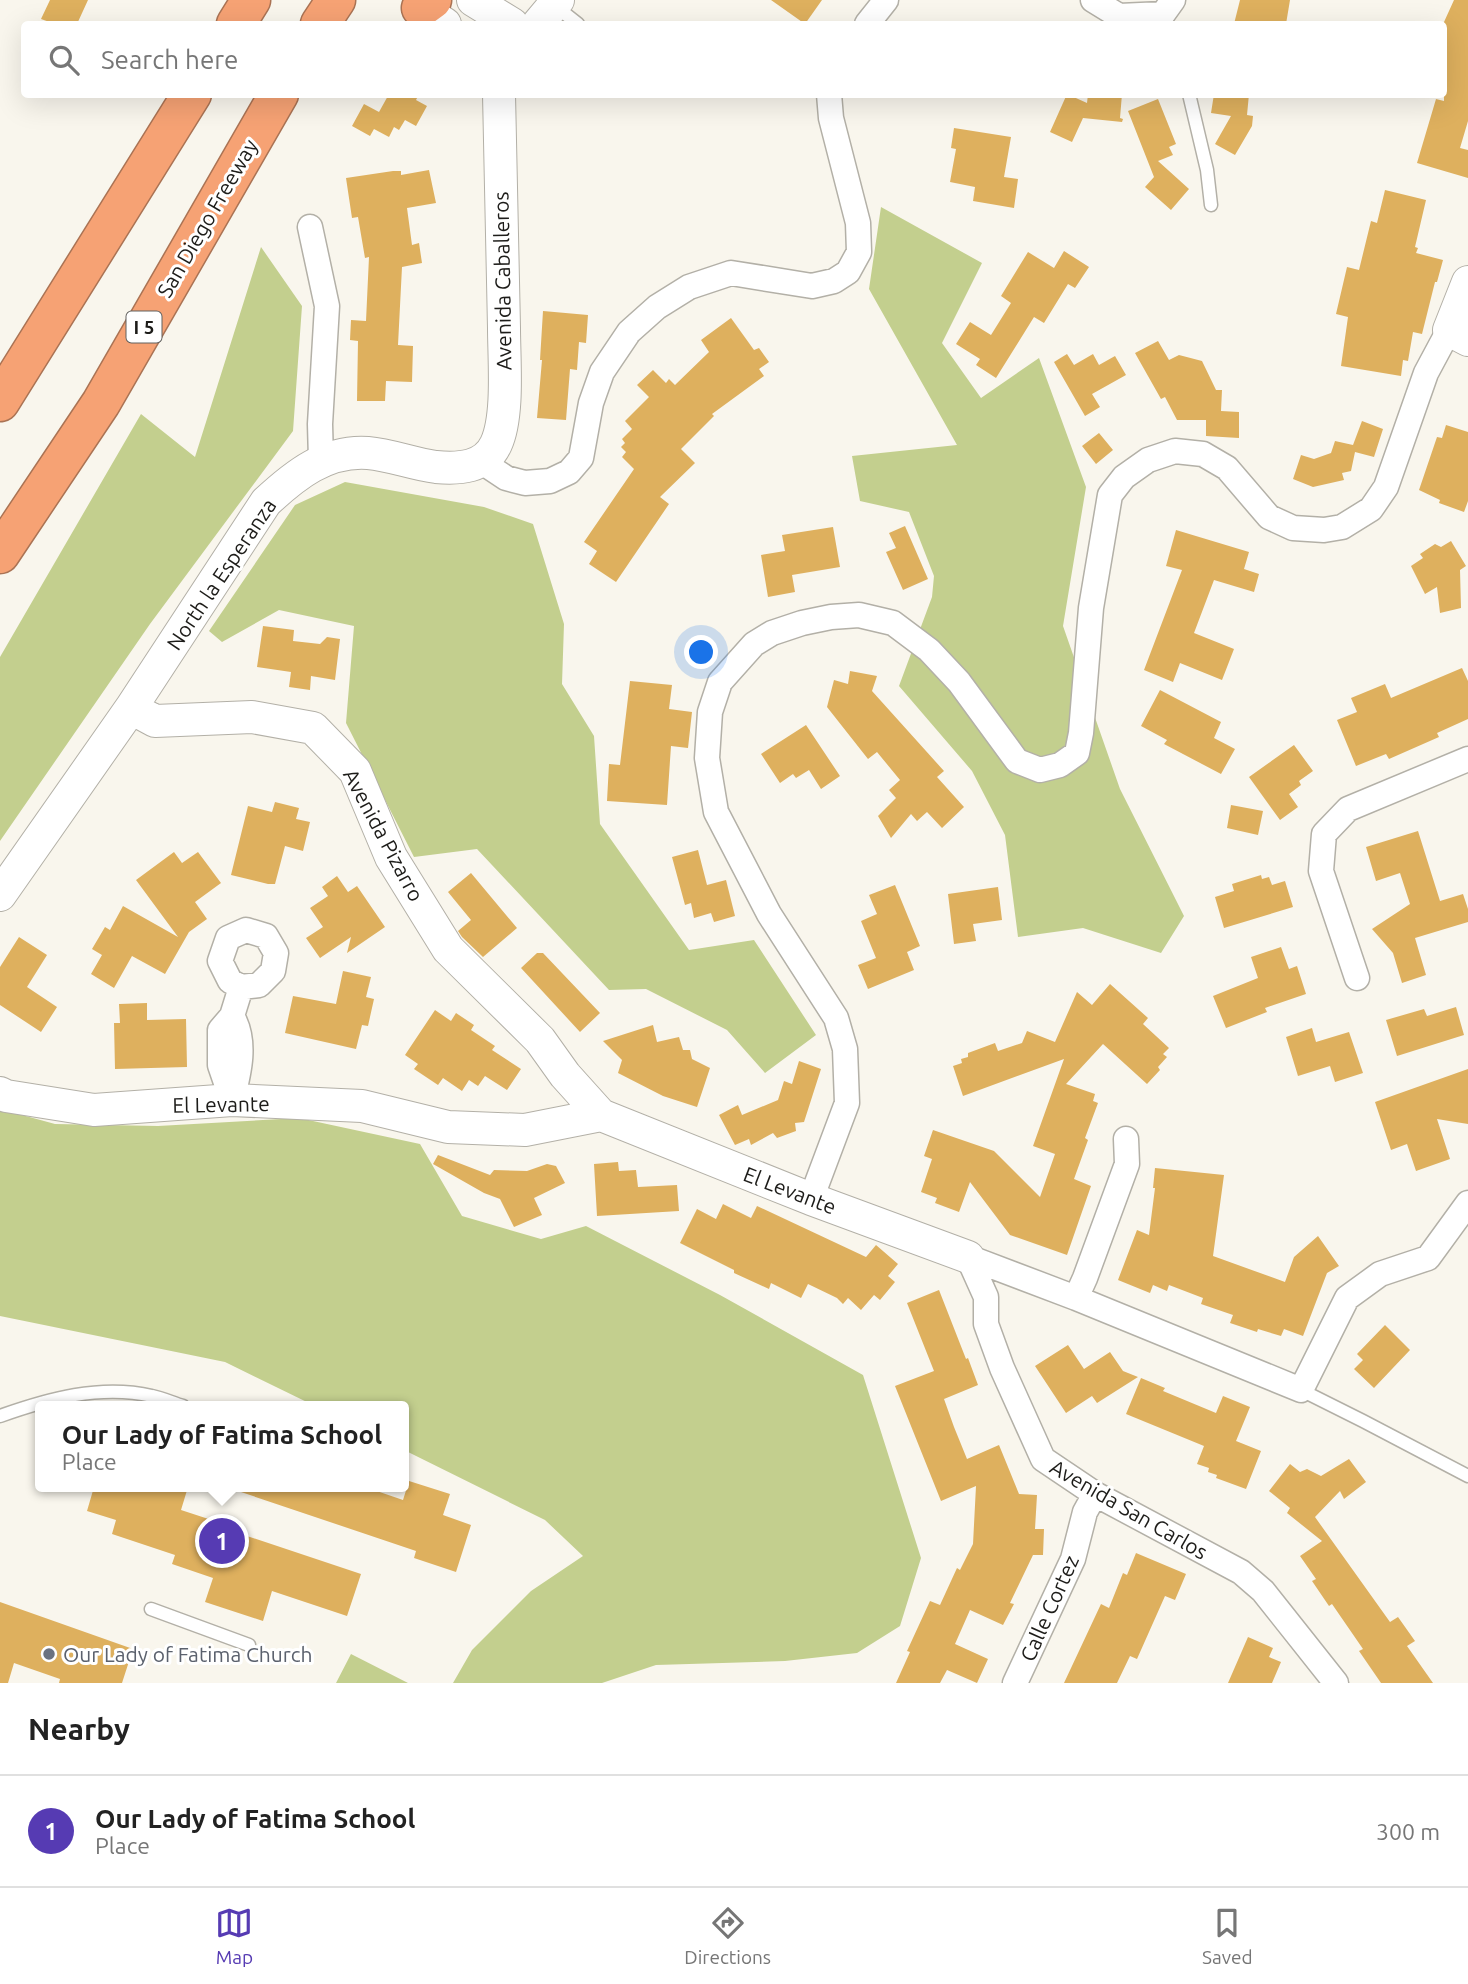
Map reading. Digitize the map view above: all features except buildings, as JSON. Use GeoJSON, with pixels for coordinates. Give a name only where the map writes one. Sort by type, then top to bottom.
{"type":"FeatureCollection","features":[{"type":"Feature","properties":{"kind":"highway"},"geometry":{"type":"LineString","coordinates":[[238,21],[251,0]]}},
{"type":"Feature","properties":{"kind":"highway"},"geometry":{"type":"LineString","coordinates":[[0,402],[190,98]]}},
{"type":"Feature","properties":{"kind":"highway","name":"San Diego Freeway"},"geometry":{"type":"LineString","coordinates":[[0,554],[101,403],[277,98]]}},
{"type":"Feature","properties":{"kind":"street"},"geometry":{"type":"LineString","coordinates":[[472,0],[507,21]]}},
{"type":"Feature","properties":{"kind":"street"},"geometry":{"type":"LineString","coordinates":[[869,21],[886,0]]}},
{"type":"Feature","properties":{"kind":"street"},"geometry":{"type":"LineString","coordinates":[[1093,0],[1119,16],[1168,13]]}},
{"type":"Feature","properties":{"kind":"street","name":"Avenida Caballeros"},"geometry":{"type":"LineString","coordinates":[[482,462],[496,446],[503,422],[499,98]]}},
{"type":"Feature","properties":{"kind":"street"},"geometry":{"type":"LineString","coordinates":[[310,227],[327,306],[320,424],[321,460],[367,453],[434,466],[467,467],[482,462],[506,478],[525,484],[550,481],[569,472],[580,458],[591,403],[602,372],[629,332],[657,307],[688,287],[731,273],[813,286],[834,281],[848,272],[859,252],[858,223],[831,118],[829,98]]}},
{"type":"Feature","properties":{"kind":"street"},"geometry":{"type":"LineString","coordinates":[[811,1199],[847,1103],[845,1049],[836,1018],[769,914],[716,812],[707,758],[710,712],[720,682],[754,644],[772,633],[802,623],[859,615],[893,623],[929,650],[959,682],[1017,761],[1040,770],[1060,765],[1077,753],[1095,583],[1110,495],[1124,477],[1148,460],[1175,451],[1203,454],[1227,468],[1269,517],[1293,527],[1324,530],[1342,527],[1371,509],[1386,487],[1426,373],[1459,335],[1468,282]]}},
{"type":"Feature","properties":{"kind":"street","name":"North la Esperanza"},"geometry":{"type":"LineString","coordinates":[[0,895],[131,708],[266,502],[293,478],[321,460]]}},
{"type":"Feature","properties":{"kind":"street","name":"Avenida Pizarro"},"geometry":{"type":"LineString","coordinates":[[131,708],[155,721],[252,717],[313,729],[355,771],[391,857],[447,949],[540,1041],[565,1075],[601,1115]]}},
{"type":"Feature","properties":{"kind":"street"},"geometry":{"type":"LineString","coordinates":[[1356,978],[1321,871],[1324,834],[1348,809],[1468,759]]}},
{"type":"Feature","properties":{"kind":"street"},"geometry":{"type":"LineString","coordinates":[[232,1100],[220,1065],[220,1030],[232,1016],[242,986]]}},
{"type":"Feature","properties":{"kind":"street"},"geometry":{"type":"LineString","coordinates":[[548,1126],[561,1108],[565,1075]]}},
{"type":"Feature","properties":{"kind":"street","name":"El Levante"},"geometry":{"type":"LineString","coordinates":[[0,1093],[94,1110],[232,1100],[362,1106],[448,1127],[525,1130],[601,1115],[811,1199],[1076,1298],[1301,1390]]}},
{"type":"Feature","properties":{"kind":"street"},"geometry":{"type":"LineString","coordinates":[[1076,1298],[1127,1164],[1126,1139]]}},
{"type":"Feature","properties":{"kind":"street"},"geometry":{"type":"LineString","coordinates":[[1301,1390],[1347,1298],[1380,1274],[1427,1258],[1468,1203]]}},
{"type":"Feature","properties":{"kind":"street","name":"Avenida San Carlos"},"geometry":{"type":"LineString","coordinates":[[968,1257],[986,1297],[986,1324],[1002,1368],[1043,1459],[1095,1494],[1241,1572],[1264,1591],[1336,1683]]}},
{"type":"Feature","properties":{"kind":"street","name":"Calle Cortez"},"geometry":{"type":"LineString","coordinates":[[1015,1683],[1073,1559],[1085,1511],[1095,1494]]}},
{"type":"Feature","properties":{"kind":"lane"},"geometry":{"type":"LineString","coordinates":[[550,10],[572,21]]}},
{"type":"Feature","properties":{"kind":"lane"},"geometry":{"type":"LineString","coordinates":[[1190,98],[1207,170],[1211,205]]}},
{"type":"Feature","properties":{"kind":"lane"},"geometry":{"type":"LineString","coordinates":[[1301,1390],[1468,1476]]}},
{"type":"Feature","properties":{"kind":"lane"},"geometry":{"type":"LineString","coordinates":[[43,1401],[78,1394],[114,1392],[150,1396],[166,1401]]}},
{"type":"Feature","properties":{"kind":"lane"},"geometry":{"type":"LineString","coordinates":[[0,1416],[35,1403]]}},
{"type":"Feature","properties":{"kind":"lane"},"geometry":{"type":"LineString","coordinates":[[151,1609],[249,1645]]}},
{"type":"Feature","properties":{"kind":"green space"},"geometry":{"type":"Polygon","coordinates":[[[881,207],[982,263],[942,343],[981,398],[1039,358],[1086,487],[1063,626],[1120,789],[1184,916],[1161,953],[1083,928],[1018,937],[1005,835],[972,771],[899,686],[932,597],[934,576],[909,512],[860,501],[852,456],[957,445],[869,289],[881,207]]]}},
{"type":"Feature","properties":{"kind":"green space"},"geometry":{"type":"Polygon","coordinates":[[[261,247],[302,306],[293,431],[150,624],[0,841],[0,657],[141,414],[195,457],[261,247]]]}},
{"type":"Feature","properties":{"kind":"green space"},"geometry":{"type":"Polygon","coordinates":[[[345,482],[484,507],[533,524],[564,624],[562,684],[594,736],[600,824],[689,950],[754,940],[816,1035],[765,1073],[727,1030],[646,989],[609,990],[477,849],[414,857],[346,723],[354,626],[279,610],[222,642],[209,631],[295,505],[345,482]]]}},
{"type":"Feature","properties":{"kind":"green space"},"geometry":{"type":"Polygon","coordinates":[[[0,1109],[55,1124],[158,1126],[299,1118],[420,1144],[462,1216],[541,1239],[586,1226],[720,1295],[863,1375],[921,1558],[900,1626],[857,1653],[785,1661],[656,1665],[602,1683],[453,1683],[472,1650],[531,1591],[583,1556],[545,1520],[409,1452],[409,1401],[305,1401],[225,1362],[0,1316],[0,1109]]]}},
{"type":"Feature","properties":{"kind":"green space"},"geometry":{"type":"Polygon","coordinates":[[[351,1654],[408,1683],[336,1683],[351,1654]]]}},
{"type":"Feature","properties":{"kind":"place","name":"Our Lady of Fatima School"},"geometry":{"type":"Point","coordinates":[222,1541]}},
{"type":"Feature","properties":{"kind":"place","name":"Our Lady of Fatima Church"},"geometry":{"type":"Point","coordinates":[49,1654]}}]}
